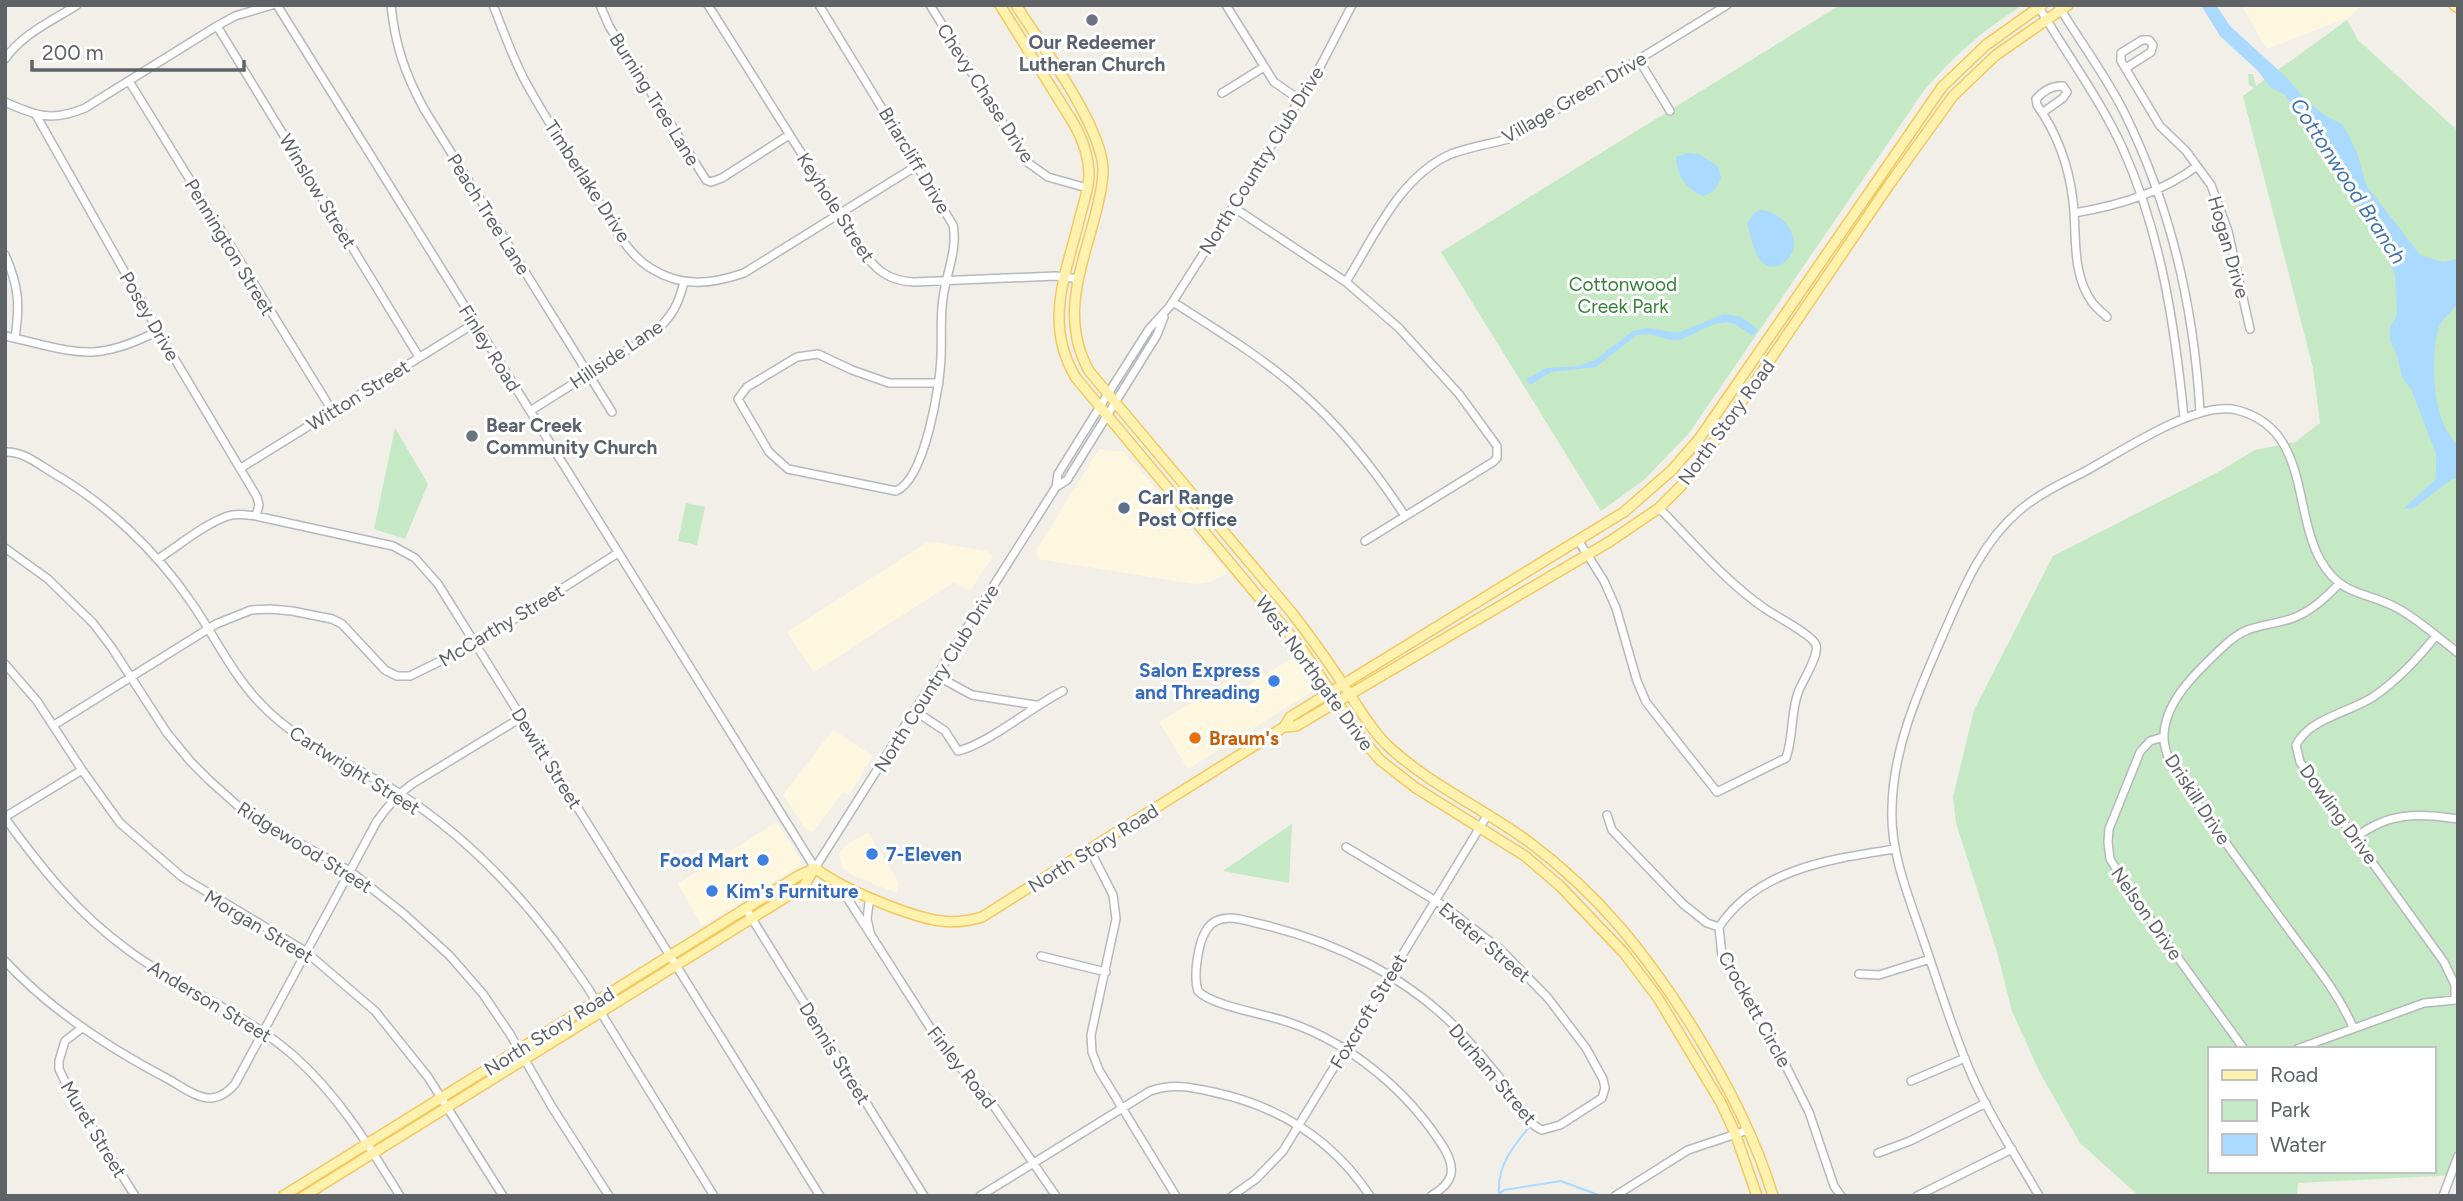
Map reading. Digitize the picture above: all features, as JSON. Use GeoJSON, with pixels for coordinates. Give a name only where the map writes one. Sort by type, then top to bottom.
{"type":"FeatureCollection","features":[{"type":"Feature","properties":{"kind":"main road","name":"West Northgate Drive"},"geometry":{"type":"LineString","coordinates":[[1000,5],[1066,111],[1085,148],[1089,173],[1087,188],[1059,301],[1059,334],[1071,371],[1098,408],[1303,649],[1362,739],[1380,761],[1416,788],[1525,856],[1560,886],[1624,953],[1658,998],[1701,1067],[1735,1133],[1757,1196]]}},
{"type":"Feature","properties":{"kind":"main road","name":"West Northgate Drive"},"geometry":{"type":"LineString","coordinates":[[1016,5],[1093,131],[1103,170],[1101,192],[1073,312],[1077,341],[1089,371],[1307,632],[1368,723],[1387,745],[1420,772],[1530,842],[1565,871],[1631,937],[1666,986],[1730,1090],[1773,1196]]}},
{"type":"Feature","properties":{"kind":"main road","name":"North Story Road"},"geometry":{"type":"LineString","coordinates":[[816,868],[839,885],[870,900],[933,920],[959,922],[989,913],[1284,727],[1290,717],[1624,512],[1665,477],[1699,439],[1934,97],[1964,65],[2040,6]]}},
{"type":"Feature","properties":{"kind":"main road","name":"North Story Road"},"geometry":{"type":"LineString","coordinates":[[1284,727],[1296,726],[1588,555],[1659,508],[1681,485],[1743,401],[1943,110],[1980,69],[2015,40],[2063,7]]}},
{"type":"Feature","properties":{"kind":"main road"},"geometry":{"type":"LineString","coordinates":[[2007,29],[2015,40]]}},
{"type":"Feature","properties":{"kind":"main road"},"geometry":{"type":"LineString","coordinates":[[1066,111],[1077,103]]}},
{"type":"Feature","properties":{"kind":"main road"},"geometry":{"type":"LineString","coordinates":[[1731,392],[1743,401]]}},
{"type":"Feature","properties":{"kind":"main road"},"geometry":{"type":"LineString","coordinates":[[1223,553],[1234,544]]}},
{"type":"Feature","properties":{"kind":"main road","name":"North Story Road"},"geometry":{"type":"LineString","coordinates":[[290,1194],[597,1000],[798,876],[816,868]]}},
{"type":"Feature","properties":{"kind":"main road","name":"North Story Road"},"geometry":{"type":"LineString","coordinates":[[304,1196],[804,886],[816,868]]}},
{"type":"Feature","properties":{"kind":"street"},"geometry":{"type":"LineString","coordinates":[[5,59],[22,39],[77,5]]}},
{"type":"Feature","properties":{"kind":"street"},"geometry":{"type":"LineString","coordinates":[[5,102],[36,115],[56,117],[71,114],[235,16],[274,5]]}},
{"type":"Feature","properties":{"kind":"street","name":"Finley Road"},"geometry":{"type":"LineString","coordinates":[[274,5],[816,868]]}},
{"type":"Feature","properties":{"kind":"street","name":"Peach Tree Lane"},"geometry":{"type":"LineString","coordinates":[[391,5],[395,40],[407,77],[424,109],[612,412]]}},
{"type":"Feature","properties":{"kind":"street","name":"Timberlake Drive"},"geometry":{"type":"LineString","coordinates":[[493,5],[523,77],[626,243],[649,267],[684,282],[720,281],[744,273],[918,165]]}},
{"type":"Feature","properties":{"kind":"street","name":"Burning Tree Lane"},"geometry":{"type":"LineString","coordinates":[[600,5],[609,26],[706,180],[711,182],[722,178],[789,135]]}},
{"type":"Feature","properties":{"kind":"street","name":"Keyhole Street"},"geometry":{"type":"LineString","coordinates":[[708,5],[867,258],[881,272],[897,280],[906,281],[1065,276],[1079,279]]}},
{"type":"Feature","properties":{"kind":"street","name":"Briarcliff Drive"},"geometry":{"type":"LineString","coordinates":[[819,5],[953,225],[955,237],[943,299],[939,383],[932,422],[919,461],[901,489],[896,491],[788,469],[769,452],[738,398],[747,387],[797,357],[818,354],[889,383],[939,383]]}},
{"type":"Feature","properties":{"kind":"street","name":"Chevy Chase Drive"},"geometry":{"type":"LineString","coordinates":[[930,5],[1027,162],[1048,177],[1087,188]]}},
{"type":"Feature","properties":{"kind":"street"},"geometry":{"type":"LineString","coordinates":[[1226,5],[1279,87],[1300,100]]}},
{"type":"Feature","properties":{"kind":"street","name":"North Country Club Drive"},"geometry":{"type":"LineString","coordinates":[[816,868],[1056,487],[1058,474],[1098,408],[1149,329],[1173,302],[1300,100],[1339,35],[1352,5]]}},
{"type":"Feature","properties":{"kind":"street","name":"Village Green Drive"},"geometry":{"type":"LineString","coordinates":[[1346,282],[1400,197],[1422,172],[1449,155],[1509,139],[1727,5]]}},
{"type":"Feature","properties":{"kind":"street"},"geometry":{"type":"LineString","coordinates":[[2040,6],[2103,111],[2128,162],[2140,195],[2165,278],[2172,313],[2184,418]]}},
{"type":"Feature","properties":{"kind":"street"},"geometry":{"type":"LineString","coordinates":[[2063,7],[2118,102],[2157,189],[2187,295],[2200,412]]}},
{"type":"Feature","properties":{"kind":"street","name":"Winslow Street"},"geometry":{"type":"LineString","coordinates":[[217,26],[419,357]]}},
{"type":"Feature","properties":{"kind":"street"},"geometry":{"type":"LineString","coordinates":[[2142,40],[2149,40],[2153,45],[2151,52],[2126,68],[2121,61],[2121,53],[2142,40]]}},
{"type":"Feature","properties":{"kind":"street"},"geometry":{"type":"LineString","coordinates":[[1639,60],[1670,111]]}},
{"type":"Feature","properties":{"kind":"street"},"geometry":{"type":"LineString","coordinates":[[2079,72],[2095,62]]}},
{"type":"Feature","properties":{"kind":"street"},"geometry":{"type":"LineString","coordinates":[[1222,93],[1264,67]]}},
{"type":"Feature","properties":{"kind":"street","name":"Hogan Drive"},"geometry":{"type":"LineString","coordinates":[[2126,68],[2135,89],[2160,126],[2211,185],[2228,231],[2250,329]]}},
{"type":"Feature","properties":{"kind":"street","name":"Pennington Street"},"geometry":{"type":"LineString","coordinates":[[129,81],[333,412]]}},
{"type":"Feature","properties":{"kind":"street"},"geometry":{"type":"LineString","coordinates":[[2103,111],[2118,102]]}},
{"type":"Feature","properties":{"kind":"street"},"geometry":{"type":"LineString","coordinates":[[2042,113],[2064,159],[2074,213],[2076,256],[2083,281],[2092,302],[2107,317]]}},
{"type":"Feature","properties":{"kind":"street","name":"Posey Drive"},"geometry":{"type":"LineString","coordinates":[[36,115],[158,331],[257,497],[259,505],[256,516]]}},
{"type":"Feature","properties":{"kind":"street"},"geometry":{"type":"LineString","coordinates":[[2128,162],[2143,155]]}},
{"type":"Feature","properties":{"kind":"street"},"geometry":{"type":"LineString","coordinates":[[2074,213],[2096,210],[2173,183],[2197,166]]}},
{"type":"Feature","properties":{"kind":"street"},"geometry":{"type":"LineString","coordinates":[[1233,207],[1346,282],[1399,328],[1459,394],[1497,446],[1497,458],[1493,462],[1364,541]]}},
{"type":"Feature","properties":{"kind":"street"},"geometry":{"type":"LineString","coordinates":[[5,255],[16,283],[19,303],[15,338]]}},
{"type":"Feature","properties":{"kind":"street","name":"Hillside Lane"},"geometry":{"type":"LineString","coordinates":[[530,411],[654,333],[671,317],[679,302],[684,282]]}},
{"type":"Feature","properties":{"kind":"street"},"geometry":{"type":"LineString","coordinates":[[1173,302],[1255,356],[1301,391],[1364,457],[1405,516]]}},
{"type":"Feature","properties":{"kind":"street","name":"North Country Club Drive"},"geometry":{"type":"LineString","coordinates":[[1056,487],[1067,480],[1107,418],[1157,335],[1165,313]]}},
{"type":"Feature","properties":{"kind":"street","name":"Witton Street"},"geometry":{"type":"LineString","coordinates":[[241,468],[475,323]]}},
{"type":"Feature","properties":{"kind":"street"},"geometry":{"type":"LineString","coordinates":[[5,336],[87,354],[117,350],[158,331]]}},
{"type":"Feature","properties":{"kind":"street"},"geometry":{"type":"LineString","coordinates":[[2039,1196],[1986,1103],[1965,1058],[1908,896],[1895,849],[1892,806],[1900,746],[1922,684],[1974,566],[1993,538],[2031,502],[2184,418],[2217,408],[2238,411],[2257,419],[2279,436],[2292,457],[2314,547],[2329,573],[2357,594],[2399,608],[2458,653]]}},
{"type":"Feature","properties":{"kind":"street","name":"Cartwright Street"},"geometry":{"type":"LineString","coordinates":[[5,452],[20,454],[68,481],[112,515],[158,559],[257,701],[278,721],[305,742],[399,793],[447,829],[512,890],[553,939],[597,1000],[601,1013],[715,1196]]}},
{"type":"Feature","properties":{"kind":"street"},"geometry":{"type":"LineString","coordinates":[[1578,540],[1604,581],[1616,608],[1637,681],[1646,702],[1717,792],[1786,758],[1791,747],[1798,693],[1817,653],[1816,645],[1812,638],[1754,601],[1659,508]]}},
{"type":"Feature","properties":{"kind":"street","name":"Dewitt Street"},"geometry":{"type":"LineString","coordinates":[[158,559],[226,516],[237,514],[393,546],[423,566],[438,584],[522,717],[820,1196]]}},
{"type":"Feature","properties":{"kind":"street","name":"Ridgewood Street"},"geometry":{"type":"LineString","coordinates":[[5,548],[35,568],[71,598],[103,635],[167,733],[191,762],[218,788],[247,814],[350,871],[404,914],[450,956],[483,994],[608,1196]]}},
{"type":"Feature","properties":{"kind":"street","name":"McCarthy Street"},"geometry":{"type":"LineString","coordinates":[[54,725],[233,615],[261,609],[292,611],[332,619],[342,624],[385,670],[397,676],[417,673],[475,644],[618,553]]}},
{"type":"Feature","properties":{"kind":"street","name":"Driskill Drive"},"geometry":{"type":"LineString","coordinates":[[2340,583],[2323,600],[2293,618],[2257,625],[2226,644],[2184,688],[2167,717],[2163,737],[2166,752],[2190,792],[2332,987],[2353,1027]]}},
{"type":"Feature","properties":{"kind":"street","name":"Dowling Drive"},"geometry":{"type":"LineString","coordinates":[[2436,636],[2412,665],[2395,680],[2373,697],[2308,728],[2296,745],[2300,762],[2444,962],[2455,985],[2456,1000]]}},
{"type":"Feature","properties":{"kind":"street","name":"Morgan Street"},"geometry":{"type":"LineString","coordinates":[[5,664],[54,725],[120,823],[172,870],[202,892],[305,951],[375,1011],[394,1032],[441,1097],[503,1196]]}},
{"type":"Feature","properties":{"kind":"street"},"geometry":{"type":"LineString","coordinates":[[936,676],[972,695],[1036,705]]}},
{"type":"Feature","properties":{"kind":"street"},"geometry":{"type":"LineString","coordinates":[[915,711],[945,731],[958,751],[972,747],[1036,705],[1063,691]]}},
{"type":"Feature","properties":{"kind":"street"},"geometry":{"type":"LineString","coordinates":[[5,961],[44,998],[136,1063],[193,1093],[214,1098],[228,1093],[264,1032],[377,821],[399,793],[522,717]]}},
{"type":"Feature","properties":{"kind":"street","name":"Nelson Drive"},"geometry":{"type":"LineString","coordinates":[[2163,737],[2150,741],[2140,752],[2109,829],[2110,859],[2140,905],[2244,1047]]}},
{"type":"Feature","properties":{"kind":"street"},"geometry":{"type":"LineString","coordinates":[[5,817],[82,770]]}},
{"type":"Feature","properties":{"kind":"street","name":"Foxcroft Street"},"geometry":{"type":"LineString","coordinates":[[1233,1196],[1271,1165],[1299,1124],[1488,814]]}},
{"type":"Feature","properties":{"kind":"street"},"geometry":{"type":"LineString","coordinates":[[2355,838],[2371,825],[2410,814],[2458,819]]}},
{"type":"Feature","properties":{"kind":"street"},"geometry":{"type":"LineString","coordinates":[[1607,815],[1612,830],[1683,904],[1707,923],[1719,927]]}},
{"type":"Feature","properties":{"kind":"street","name":"Anderson Street"},"geometry":{"type":"LineString","coordinates":[[5,817],[46,874],[96,925],[129,951],[174,980],[237,1014],[293,1055],[329,1090],[368,1143],[400,1196]]}},
{"type":"Feature","properties":{"kind":"street","name":"Exeter Street"},"geometry":{"type":"LineString","coordinates":[[1346,847],[1435,901],[1480,933],[1523,971],[1572,1028],[1600,1071],[1605,1088],[1602,1098],[1560,1125]]}},
{"type":"Feature","properties":{"kind":"street","name":"Crockett Circle"},"geometry":{"type":"LineString","coordinates":[[1842,1196],[1835,1186],[1809,1112],[1780,1054],[1722,956],[1719,927],[1744,899],[1786,874],[1807,865],[1895,849]]}},
{"type":"Feature","properties":{"kind":"street"},"geometry":{"type":"LineString","coordinates":[[1090,850],[1110,888],[1116,911],[1115,931],[1091,1044],[1099,1070],[1176,1196]]}},
{"type":"Feature","properties":{"kind":"street","name":"Finley Road"},"geometry":{"type":"LineString","coordinates":[[839,885],[945,1051],[991,1102],[1056,1196]]}},
{"type":"Feature","properties":{"kind":"street"},"geometry":{"type":"LineString","coordinates":[[863,924],[862,914],[870,900]]}},
{"type":"Feature","properties":{"kind":"street"},"geometry":{"type":"LineString","coordinates":[[870,900],[867,919],[870,936]]}},
{"type":"Feature","properties":{"kind":"street","name":"Dennis Street"},"geometry":{"type":"LineString","coordinates":[[746,909],[924,1196]]}},
{"type":"Feature","properties":{"kind":"street","name":"Durham Street"},"geometry":{"type":"LineString","coordinates":[[1345,1050],[1292,1023],[1213,1002],[1203,996],[1196,985],[1195,973],[1205,932],[1213,922],[1228,918],[1270,926],[1330,945],[1389,976],[1418,995],[1460,1032],[1499,1077],[1530,1122],[1542,1130],[1560,1125]]}},
{"type":"Feature","properties":{"kind":"street"},"geometry":{"type":"LineString","coordinates":[[1041,956],[1106,972]]}},
{"type":"Feature","properties":{"kind":"street"},"geometry":{"type":"LineString","coordinates":[[1859,974],[1879,975],[1930,959]]}},
{"type":"Feature","properties":{"kind":"street"},"geometry":{"type":"LineString","coordinates":[[2302,1047],[2424,1003],[2456,1000]]}},
{"type":"Feature","properties":{"kind":"street","name":"Muret Street"},"geometry":{"type":"LineString","coordinates":[[82,1027],[65,1041],[59,1069],[69,1090],[135,1196]]}},
{"type":"Feature","properties":{"kind":"street"},"geometry":{"type":"LineString","coordinates":[[1345,1050],[1379,1075],[1425,1121],[1448,1156],[1451,1174],[1448,1183],[1431,1196]]}},
{"type":"Feature","properties":{"kind":"street"},"geometry":{"type":"LineString","coordinates":[[1911,1081],[1965,1058]]}},
{"type":"Feature","properties":{"kind":"street"},"geometry":{"type":"LineString","coordinates":[[980,1196],[1156,1088],[1183,1086],[1238,1097],[1273,1110],[1299,1124],[1334,1152],[1370,1196]]}},
{"type":"Feature","properties":{"kind":"street"},"geometry":{"type":"LineString","coordinates":[[1878,1153],[1910,1141],[1986,1103]]}},
{"type":"Feature","properties":{"kind":"street"},"geometry":{"type":"LineString","coordinates":[[1615,1196],[1688,1150],[1748,1130]]}},
{"type":"Feature","properties":{"kind":"street"},"geometry":{"type":"LineString","coordinates":[[1917,1196],[2012,1149]]}},
{"type":"Feature","properties":{"kind":"street"},"geometry":{"type":"LineString","coordinates":[[2443,1196],[2458,1156]]}},
{"type":"Feature","properties":{"kind":"shaded area"},"geometry":{"type":"Polygon","coordinates":[[[2241,5],[2362,5],[2350,17],[2267,49],[2241,5]]]}},
{"type":"Feature","properties":{"kind":"shaded area"},"geometry":{"type":"Polygon","coordinates":[[[1099,449],[1124,452],[1228,573],[1209,582],[1194,584],[1038,559],[1037,549],[1099,449]]]}},
{"type":"Feature","properties":{"kind":"shaded area"},"geometry":{"type":"Polygon","coordinates":[[[935,542],[986,551],[993,556],[970,591],[954,582],[814,672],[787,632],[926,543],[935,542]]]}},
{"type":"Feature","properties":{"kind":"shaded area"},"geometry":{"type":"Polygon","coordinates":[[[1295,656],[1311,681],[1311,692],[1188,769],[1159,722],[1235,677],[1243,689],[1295,656]]]}},
{"type":"Feature","properties":{"kind":"shaded area"},"geometry":{"type":"Polygon","coordinates":[[[833,730],[873,756],[849,795],[843,792],[813,832],[805,829],[783,795],[833,730]]]}},
{"type":"Feature","properties":{"kind":"shaded area"},"geometry":{"type":"Polygon","coordinates":[[[777,822],[802,861],[801,865],[702,926],[678,884],[777,822]]]}},
{"type":"Feature","properties":{"kind":"shaded area"},"geometry":{"type":"Polygon","coordinates":[[[868,832],[899,883],[896,893],[852,875],[842,867],[839,854],[846,845],[868,832]]]}},
{"type":"Feature","properties":{"kind":"green space","name":"Cottonwood Creek Park"},"geometry":{"type":"Polygon","coordinates":[[[1840,5],[2023,5],[1969,44],[1923,92],[1689,433],[1644,480],[1601,511],[1441,252],[1840,5]]]}},
{"type":"Feature","properties":{"kind":"green space"},"geometry":{"type":"Polygon","coordinates":[[[2347,20],[2358,40],[2458,131],[2458,1175],[2298,1183],[2297,1196],[2139,1196],[2080,1143],[2039,1071],[2012,1011],[1998,955],[1956,823],[1953,797],[1974,710],[2053,556],[2220,471],[2255,450],[2295,442],[2320,423],[2313,368],[2243,96],[2254,88],[2249,85],[2248,74],[2253,74],[2256,86],[2347,20]]]}},
{"type":"Feature","properties":{"kind":"green space"},"geometry":{"type":"Polygon","coordinates":[[[395,428],[428,484],[405,539],[374,529],[395,428]]]}},
{"type":"Feature","properties":{"kind":"green space"},"geometry":{"type":"Polygon","coordinates":[[[686,503],[705,507],[697,545],[678,541],[686,503]]]}},
{"type":"Feature","properties":{"kind":"green space"},"geometry":{"type":"Polygon","coordinates":[[[1292,824],[1289,883],[1223,871],[1292,824]]]}},
{"type":"Feature","properties":{"kind":"water","name":"Cottonwood Branch"},"geometry":{"type":"Polygon","coordinates":[[[2201,5],[2216,5],[2230,26],[2286,77],[2305,99],[2323,114],[2343,125],[2357,152],[2366,185],[2420,255],[2443,262],[2458,259],[2458,299],[2438,330],[2434,373],[2438,407],[2443,422],[2449,435],[2458,444],[2458,478],[2452,479],[2414,508],[2403,509],[2436,479],[2436,454],[2411,389],[2402,377],[2390,340],[2390,327],[2397,314],[2395,275],[2379,239],[2335,164],[2285,95],[2270,87],[2258,71],[2220,36],[2201,5]]]}},
{"type":"Feature","properties":{"kind":"water"},"geometry":{"type":"Polygon","coordinates":[[[1688,153],[1698,154],[1718,166],[1721,178],[1714,191],[1704,196],[1698,194],[1684,181],[1678,170],[1676,157],[1688,153]]]}},
{"type":"Feature","properties":{"kind":"water"},"geometry":{"type":"Polygon","coordinates":[[[1760,210],[1778,216],[1791,230],[1793,248],[1783,264],[1772,267],[1766,265],[1756,253],[1747,224],[1753,214],[1760,210]]]}},
{"type":"Feature","properties":{"kind":"water"},"geometry":{"type":"Polygon","coordinates":[[[1724,314],[1741,317],[1758,329],[1753,336],[1735,324],[1726,322],[1712,325],[1680,340],[1648,334],[1637,335],[1596,367],[1551,372],[1530,385],[1526,379],[1547,368],[1579,366],[1595,360],[1633,331],[1648,328],[1680,332],[1724,314]]]}},
{"type":"Feature","properties":{"kind":"waterway"},"geometry":{"type":"LineString","coordinates":[[1499,1193],[1504,1164],[1531,1125]]}},
{"type":"Feature","properties":{"kind":"waterway"},"geometry":{"type":"LineString","coordinates":[[1497,1196],[1504,1190],[1561,1181],[1601,1196]]}},
{"type":"Feature","properties":{"kind":"place","name":"Our Redeemer Lutheran Church"},"geometry":{"type":"Point","coordinates":[1092,20]}},
{"type":"Feature","properties":{"kind":"place","name":"Bear Creek Community Church"},"geometry":{"type":"Point","coordinates":[472,436]}},
{"type":"Feature","properties":{"kind":"place","name":"Carl Range Post Office"},"geometry":{"type":"Point","coordinates":[1124,508]}},
{"type":"Feature","properties":{"kind":"place","name":"Salon Express and Threading"},"geometry":{"type":"Point","coordinates":[1274,681]}},
{"type":"Feature","properties":{"kind":"place","name":"Braum's"},"geometry":{"type":"Point","coordinates":[1195,738]}},
{"type":"Feature","properties":{"kind":"place","name":"7-Eleven"},"geometry":{"type":"Point","coordinates":[872,854]}},
{"type":"Feature","properties":{"kind":"place","name":"Food Mart"},"geometry":{"type":"Point","coordinates":[763,860]}},
{"type":"Feature","properties":{"kind":"place","name":"Kim's Furniture"},"geometry":{"type":"Point","coordinates":[712,891]}}]}
